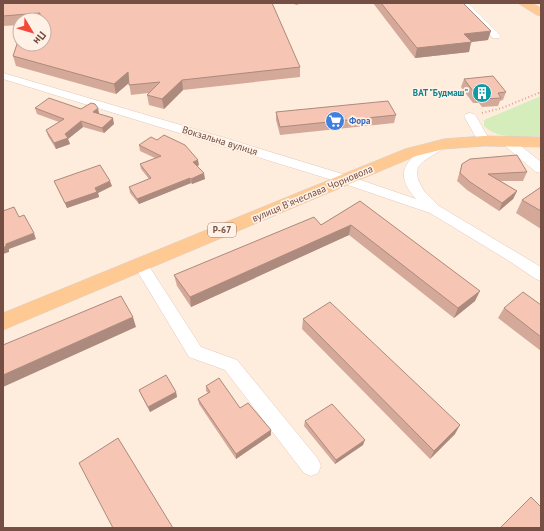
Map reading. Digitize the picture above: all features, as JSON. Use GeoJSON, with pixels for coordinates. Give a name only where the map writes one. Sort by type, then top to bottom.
{"type":"FeatureCollection","features":[{"type":"Feature","properties":{"kind":"main road"},"geometry":{"type":"LineString","coordinates":[[524,3],[541,13]]}},
{"type":"Feature","properties":{"kind":"main road","name":"вулиця В'ячеслава Чорновола"},"geometry":{"type":"LineString","coordinates":[[3,322],[411,152],[444,144],[484,141],[541,142]]}},
{"type":"Feature","properties":{"kind":"street"},"geometry":{"type":"LineString","coordinates":[[463,3],[496,36]]}},
{"type":"Feature","properties":{"kind":"street","name":"Вокзальна вулиця"},"geometry":{"type":"LineString","coordinates":[[4,77],[344,179],[435,210],[541,275]]}},
{"type":"Feature","properties":{"kind":"street"},"geometry":{"type":"LineString","coordinates":[[470,116],[484,141]]}},
{"type":"Feature","properties":{"kind":"street"},"geometry":{"type":"LineString","coordinates":[[508,142],[541,169]]}},
{"type":"Feature","properties":{"kind":"street","name":"Вокзальна вулиця"},"geometry":{"type":"LineString","coordinates":[[435,210],[415,188],[410,175],[414,163],[422,154],[444,144]]}},
{"type":"Feature","properties":{"kind":"street"},"geometry":{"type":"LineString","coordinates":[[140,264],[195,352],[231,365],[312,466]]}},
{"type":"Feature","properties":{"kind":"path"},"geometry":{"type":"LineString","coordinates":[[470,116],[502,108],[541,92]]}},
{"type":"Feature","properties":{"kind":"green space"},"geometry":{"type":"Polygon","coordinates":[[[541,96],[541,136],[518,137],[503,135],[484,126],[484,120],[541,96]]]}},
{"type":"Feature","properties":{"kind":"building"},"geometry":{"type":"Polygon","coordinates":[[[3,3],[272,3],[300,67],[182,80],[162,99],[147,95],[160,82],[129,85],[128,72],[114,84],[13,56],[14,52],[52,52],[52,12],[12,12],[12,15],[3,16],[3,3]]]}},
{"type":"Feature","properties":{"kind":"building"},"geometry":{"type":"Polygon","coordinates":[[[381,3],[463,3],[491,31],[464,34],[472,42],[417,48],[381,3]]]}},
{"type":"Feature","properties":{"kind":"building"},"geometry":{"type":"Polygon","coordinates":[[[493,76],[506,92],[498,93],[501,98],[484,99],[481,95],[476,95],[464,79],[493,76]]]}},
{"type":"Feature","properties":{"kind":"building"},"geometry":{"type":"Polygon","coordinates":[[[49,98],[81,109],[91,103],[95,104],[98,108],[93,112],[113,118],[102,128],[81,121],[65,134],[68,138],[54,143],[46,130],[64,119],[35,108],[49,98]]]}},
{"type":"Feature","properties":{"kind":"building"},"geometry":{"type":"Polygon","coordinates":[[[388,101],[396,115],[280,127],[276,112],[388,101]]]}},
{"type":"Feature","properties":{"kind":"building"},"geometry":{"type":"Polygon","coordinates":[[[164,135],[185,145],[198,160],[193,162],[204,173],[137,199],[129,187],[151,178],[140,164],[161,156],[139,145],[151,137],[157,140],[164,135]]]}},
{"type":"Feature","properties":{"kind":"building"},"geometry":{"type":"Polygon","coordinates":[[[517,155],[527,172],[488,174],[517,191],[502,203],[470,182],[460,173],[462,164],[470,159],[517,155]]]}},
{"type":"Feature","properties":{"kind":"building"},"geometry":{"type":"Polygon","coordinates":[[[100,165],[110,181],[95,188],[97,192],[65,203],[54,181],[100,165]]]}},
{"type":"Feature","properties":{"kind":"building"},"geometry":{"type":"Polygon","coordinates":[[[541,187],[541,211],[522,200],[541,187]]]}},
{"type":"Feature","properties":{"kind":"building"},"geometry":{"type":"Polygon","coordinates":[[[360,201],[480,291],[458,308],[351,225],[190,297],[174,275],[314,217],[321,225],[360,201]]]}},
{"type":"Feature","properties":{"kind":"building"},"geometry":{"type":"Polygon","coordinates":[[[14,207],[19,217],[24,215],[34,233],[6,244],[3,248],[3,211],[14,207]]]}},
{"type":"Feature","properties":{"kind":"building"},"geometry":{"type":"Polygon","coordinates":[[[523,292],[541,305],[541,337],[504,308],[523,292]]]}},
{"type":"Feature","properties":{"kind":"building"},"geometry":{"type":"Polygon","coordinates":[[[121,296],[133,317],[3,375],[3,345],[121,296]]]}},
{"type":"Feature","properties":{"kind":"building"},"geometry":{"type":"Polygon","coordinates":[[[330,302],[460,425],[434,451],[303,319],[330,302]]]}},
{"type":"Feature","properties":{"kind":"building"},"geometry":{"type":"Polygon","coordinates":[[[166,375],[176,392],[148,407],[139,390],[166,375]]]}},
{"type":"Feature","properties":{"kind":"building"},"geometry":{"type":"Polygon","coordinates":[[[219,378],[240,408],[248,403],[271,430],[236,454],[198,399],[210,392],[206,386],[219,378]]]}},
{"type":"Feature","properties":{"kind":"building"},"geometry":{"type":"Polygon","coordinates":[[[332,404],[365,440],[336,460],[305,421],[332,404]]]}},
{"type":"Feature","properties":{"kind":"building"},"geometry":{"type":"Polygon","coordinates":[[[118,438],[173,528],[113,528],[79,463],[118,438]]]}},
{"type":"Feature","properties":{"kind":"building"},"geometry":{"type":"Polygon","coordinates":[[[531,497],[541,507],[541,528],[500,528],[531,497]]]}},
{"type":"Feature","properties":{"kind":"place","name":"ВАТ \"Будмаш\""},"geometry":{"type":"Point","coordinates":[482,93]}},
{"type":"Feature","properties":{"kind":"place","name":"Фора"},"geometry":{"type":"Point","coordinates":[335,121]}}]}
